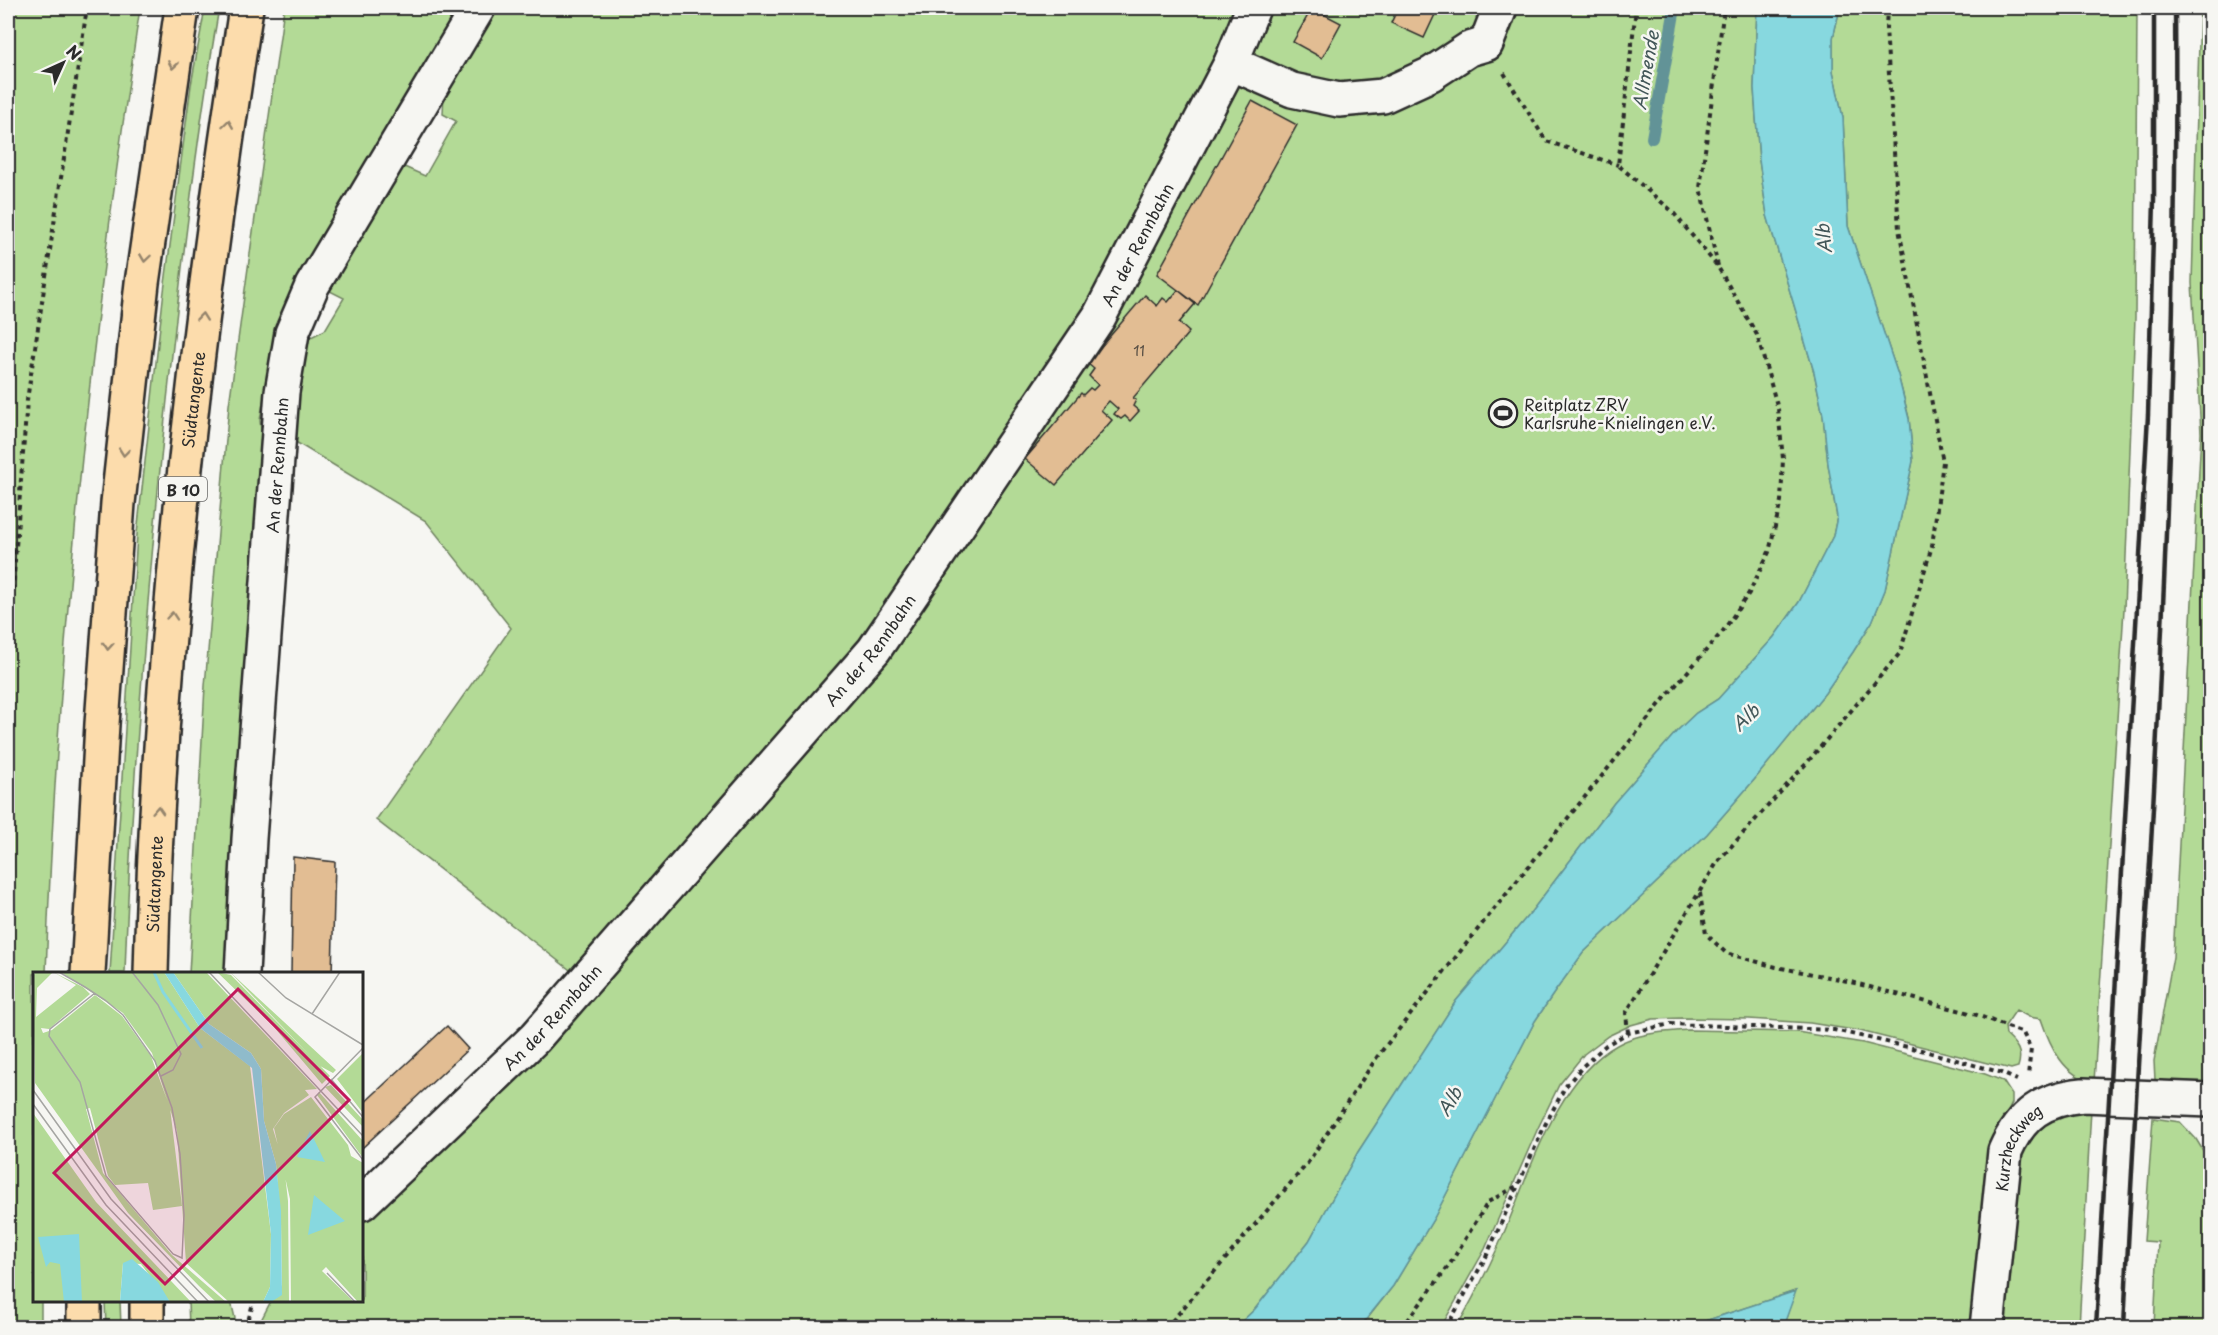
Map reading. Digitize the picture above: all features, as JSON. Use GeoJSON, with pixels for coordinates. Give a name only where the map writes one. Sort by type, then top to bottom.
{"type":"FeatureCollection","features":[{"type":"Feature","properties":{"kind":"highway"},"geometry":{"type":"LineString","coordinates":[[88,972],[102,724],[118,503],[142,283],[182,8]]}},
{"type":"Feature","properties":{"kind":"highway","name":"Südtangente"},"geometry":{"type":"LineString","coordinates":[[151,972],[164,718],[182,499],[206,285],[246,8]]}},
{"type":"Feature","properties":{"kind":"highway"},"geometry":{"type":"LineString","coordinates":[[84,1302],[84,1328]]}},
{"type":"Feature","properties":{"kind":"highway"},"geometry":{"type":"LineString","coordinates":[[147,1302],[147,1328]]}},
{"type":"Feature","properties":{"kind":"street","name":"An der Rennbahn"},"geometry":{"type":"LineString","coordinates":[[242,972],[249,839],[282,392],[292,333],[312,286],[478,8]]}},
{"type":"Feature","properties":{"kind":"street","name":"An der Rennbahn"},"geometry":{"type":"LineString","coordinates":[[363,1202],[535,1038],[874,650],[1100,317],[1231,63],[1254,8]]}},
{"type":"Feature","properties":{"kind":"street"},"geometry":{"type":"LineString","coordinates":[[1231,63],[1292,90],[1339,100],[1383,96],[1431,74],[1469,49],[1486,44],[1500,8]]}},
{"type":"Feature","properties":{"kind":"street","name":"Kurzheckweg"},"geometry":{"type":"LineString","coordinates":[[1987,1328],[2005,1151],[2011,1136],[2024,1119],[2061,1097],[2211,1100]]}},
{"type":"Feature","properties":{"kind":"path"},"geometry":{"type":"LineString","coordinates":[[8,653],[27,400],[87,8]]}},
{"type":"Feature","properties":{"kind":"path"},"geometry":{"type":"LineString","coordinates":[[1618,165],[1636,8]]}},
{"type":"Feature","properties":{"kind":"path"},"geometry":{"type":"LineString","coordinates":[[1718,267],[1700,188],[1724,8]]}},
{"type":"Feature","properties":{"kind":"path"},"geometry":{"type":"LineString","coordinates":[[1628,1033],[1626,1013],[1718,861],[1900,653],[1932,546],[1943,462],[1899,229],[1886,40],[1887,8]]}},
{"type":"Feature","properties":{"kind":"path"},"geometry":{"type":"LineString","coordinates":[[1166,1328],[1307,1164],[1377,1057],[1669,693],[1723,631],[1749,593],[1769,552],[1781,501],[1782,449],[1778,409],[1757,335],[1718,267],[1672,211],[1618,165],[1546,141],[1486,44]]}},
{"type":"Feature","properties":{"kind":"path"},"geometry":{"type":"LineString","coordinates":[[1700,890],[1706,934],[1726,953],[1966,1012],[2023,1033],[2031,1049],[2028,1084]]}},
{"type":"Feature","properties":{"kind":"path"},"geometry":{"type":"LineString","coordinates":[[1446,1328],[1486,1257],[1545,1125],[1565,1087],[1582,1066],[1606,1045],[1628,1033],[1671,1024],[1834,1030],[1943,1056],[1999,1072],[2018,1080]]}},
{"type":"Feature","properties":{"kind":"path"},"geometry":{"type":"LineString","coordinates":[[1402,1328],[1450,1264],[1488,1202],[1517,1186]]}},
{"type":"Feature","properties":{"kind":"path"},"geometry":{"type":"LineString","coordinates":[[246,1328],[253,1302]]}},
{"type":"Feature","properties":{"kind":"green space"},"geometry":{"type":"Polygon","coordinates":[[[8,8],[140,8],[106,248],[79,489],[58,731],[46,972],[33,972],[33,1302],[41,1302],[41,1328],[8,1327],[8,8]]]}},
{"type":"Feature","properties":{"kind":"green space"},"geometry":{"type":"Polygon","coordinates":[[[205,8],[219,8],[195,165],[164,428],[140,700],[125,972],[110,972],[137,534],[163,299],[191,85],[205,8]]]}},
{"type":"Feature","properties":{"kind":"green space"},"geometry":{"type":"Polygon","coordinates":[[[284,8],[474,8],[268,375],[260,420],[264,458],[233,972],[189,972],[205,686],[229,405],[284,8]]]}},
{"type":"Feature","properties":{"kind":"green space"},"geometry":{"type":"Polygon","coordinates":[[[497,8],[1240,8],[1093,308],[860,643],[574,973],[376,820],[511,628],[426,521],[294,441],[295,385],[307,339],[325,330],[344,298],[324,288],[402,166],[425,176],[456,121],[443,114],[444,93],[497,8]]]}},
{"type":"Feature","properties":{"kind":"green space"},"geometry":{"type":"Polygon","coordinates":[[[1265,8],[1757,8],[1754,88],[1759,160],[1767,215],[1814,372],[1823,415],[1837,517],[1833,536],[1799,602],[1774,637],[1718,699],[1696,713],[1677,731],[1614,803],[1531,912],[1456,1001],[1358,1152],[1309,1241],[1255,1309],[1236,1327],[257,1328],[270,1302],[363,1302],[363,1209],[904,617],[1265,8]]]}},
{"type":"Feature","properties":{"kind":"green space"},"geometry":{"type":"Polygon","coordinates":[[[1840,8],[2137,8],[2135,318],[2124,609],[2094,1082],[2083,1079],[2066,1067],[2049,1040],[2041,1019],[2029,1017],[2016,1010],[2005,1026],[2006,1035],[2019,1053],[2018,1067],[2011,1069],[1860,1031],[1810,1023],[1683,1018],[1653,1019],[1631,1025],[1608,1036],[1584,1054],[1559,1085],[1485,1249],[1441,1327],[1360,1328],[1393,1286],[1434,1218],[1535,1021],[1556,990],[1583,953],[1707,834],[1754,780],[1825,693],[1872,622],[1885,590],[1913,461],[1909,418],[1898,375],[1848,226],[1843,118],[1833,71],[1833,38],[1840,8]]]}},
{"type":"Feature","properties":{"kind":"green space"},"geometry":{"type":"Polygon","coordinates":[[[2200,8],[2210,8],[2210,1082],[2155,1080],[2154,1061],[2173,957],[2201,433],[2192,283],[2200,8]]]}},
{"type":"Feature","properties":{"kind":"green space"},"geometry":{"type":"Polygon","coordinates":[[[1688,1030],[1797,1032],[1863,1043],[1985,1074],[2003,1081],[2012,1095],[2012,1103],[1990,1151],[1982,1211],[1972,1327],[1783,1327],[1795,1291],[1687,1327],[1456,1328],[1496,1251],[1543,1138],[1575,1083],[1594,1062],[1625,1041],[1651,1034],[1688,1030]]]}},
{"type":"Feature","properties":{"kind":"green space"},"geometry":{"type":"Polygon","coordinates":[[[2091,1109],[2079,1327],[2001,1328],[2016,1159],[2026,1140],[2055,1113],[2091,1109]]]}},
{"type":"Feature","properties":{"kind":"green space"},"geometry":{"type":"Polygon","coordinates":[[[2153,1118],[2180,1122],[2196,1139],[2204,1152],[2210,1180],[2210,1273],[2206,1327],[2154,1327],[2158,1242],[2144,1241],[2153,1118]]]}},
{"type":"Feature","properties":{"kind":"green space"},"geometry":{"type":"Polygon","coordinates":[[[105,1302],[120,1302],[121,1327],[106,1327],[105,1302]]]}},
{"type":"Feature","properties":{"kind":"green space"},"geometry":{"type":"Polygon","coordinates":[[[188,1302],[231,1302],[237,1327],[189,1327],[188,1302]]]}},
{"type":"Feature","properties":{"kind":"water","name":"Alb"},"geometry":{"type":"Polygon","coordinates":[[[1757,8],[1840,8],[1833,38],[1833,71],[1843,118],[1848,226],[1898,375],[1909,419],[1913,461],[1885,590],[1872,622],[1825,693],[1754,780],[1707,834],[1583,953],[1556,990],[1535,1021],[1434,1218],[1393,1286],[1360,1327],[1236,1327],[1255,1309],[1309,1241],[1358,1152],[1456,1001],[1531,912],[1614,803],[1677,731],[1696,713],[1718,699],[1774,637],[1799,602],[1833,536],[1837,517],[1823,415],[1814,372],[1767,215],[1759,160],[1754,88],[1757,8]]]}},
{"type":"Feature","properties":{"kind":"water"},"geometry":{"type":"Polygon","coordinates":[[[1796,1291],[1783,1327],[1687,1327],[1796,1291]]]}},
{"type":"Feature","properties":{"kind":"building"},"geometry":{"type":"Polygon","coordinates":[[[1312,8],[1341,23],[1322,58],[1293,42],[1312,8]]]}},
{"type":"Feature","properties":{"kind":"building"},"geometry":{"type":"Polygon","coordinates":[[[1398,8],[1438,8],[1424,38],[1391,23],[1398,8]]]}},
{"type":"Feature","properties":{"kind":"building"},"geometry":{"type":"Polygon","coordinates":[[[1252,101],[1297,125],[1198,305],[1157,274],[1252,101]]]}},
{"type":"Feature","properties":{"kind":"building"},"geometry":{"type":"Polygon","coordinates":[[[1178,290],[1195,304],[1179,323],[1189,332],[1133,398],[1136,400],[1133,406],[1139,411],[1130,421],[1125,416],[1121,419],[1114,414],[1118,409],[1109,401],[1101,410],[1112,420],[1056,485],[1025,459],[1081,393],[1083,395],[1090,388],[1093,390],[1098,385],[1089,376],[1094,369],[1087,363],[1145,295],[1157,306],[1163,298],[1168,302],[1178,290]]]}},
{"type":"Feature","properties":{"kind":"building"},"geometry":{"type":"Polygon","coordinates":[[[293,857],[335,862],[332,972],[291,972],[293,857]]]}},
{"type":"Feature","properties":{"kind":"building"},"geometry":{"type":"Polygon","coordinates":[[[447,1026],[468,1049],[363,1147],[363,1104],[447,1026]]]}},
{"type":"Feature","properties":{"kind":"waterway","name":"Allmende"},"geometry":{"type":"LineString","coordinates":[[1652,138],[1675,8]]}},
{"type":"Feature","properties":{"kind":"railway"},"geometry":{"type":"LineString","coordinates":[[2096,1328],[2148,415],[2154,200],[2154,8]]}},
{"type":"Feature","properties":{"kind":"railway"},"geometry":{"type":"LineString","coordinates":[[2124,1328],[2157,736],[2168,490],[2174,249],[2175,8]]}},
{"type":"Feature","properties":{"kind":"place","name":"Reitplatz ZRV Karlsruhe-Knielingen e.V."},"geometry":{"type":"Point","coordinates":[1503,413]}}]}
